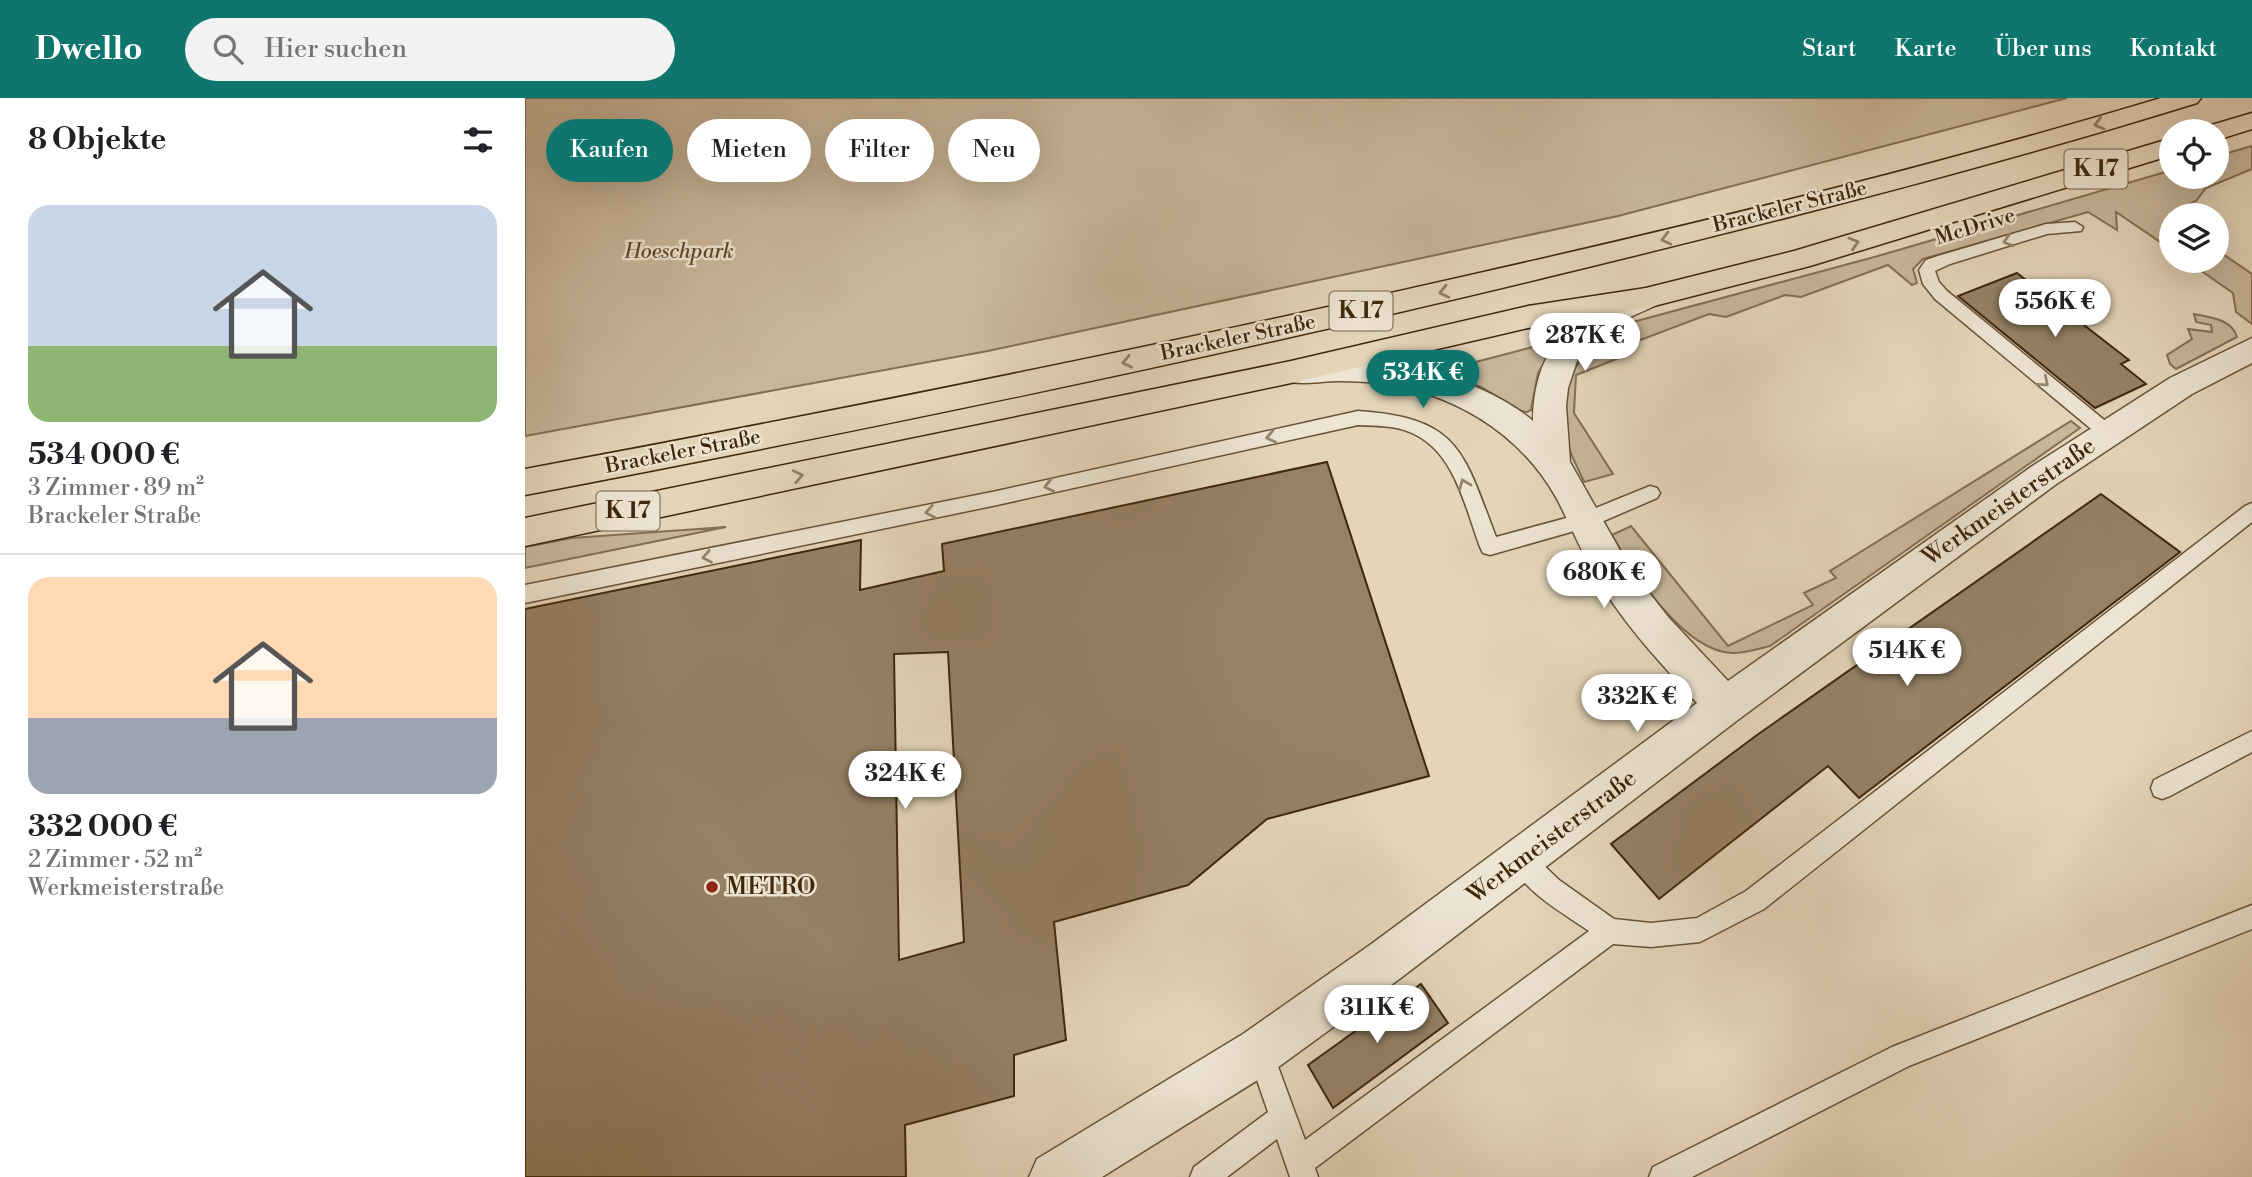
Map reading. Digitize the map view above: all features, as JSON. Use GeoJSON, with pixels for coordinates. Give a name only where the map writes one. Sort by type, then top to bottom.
{"type":"FeatureCollection","features":[{"type":"Feature","properties":{"kind":"highway","name":"Brackeler Straße"},"geometry":{"type":"LineString","coordinates":[[525,482],[725,445],[1371,309],[1733,222],[2188,98]]}},
{"type":"Feature","properties":{"kind":"highway"},"geometry":{"type":"LineString","coordinates":[[2229,128],[2252,121]]}},
{"type":"Feature","properties":{"kind":"highway","name":"Brackeler Straße"},"geometry":{"type":"LineString","coordinates":[[525,532],[1291,372],[1528,317],[1646,299],[1800,259],[2159,150]]}},
{"type":"Feature","properties":{"kind":"highway"},"geometry":{"type":"LineString","coordinates":[[1733,222],[1721,231],[1721,242],[1730,251],[1800,259]]}},
{"type":"Feature","properties":{"kind":"street"},"geometry":{"type":"LineString","coordinates":[[1553,464],[1548,425],[1549,391],[1562,361],[1591,324],[1610,312],[1646,299]]}},
{"type":"Feature","properties":{"kind":"street","name":"Werkmeisterstraße"},"geometry":{"type":"LineString","coordinates":[[1055,1177],[1260,1051],[1521,860],[1725,706],[2043,476],[2181,386],[2252,349]]}},
{"type":"Feature","properties":{"kind":"street"},"geometry":{"type":"LineString","coordinates":[[1291,372],[1357,370],[1412,378],[1444,388],[1503,417],[1530,438],[1553,464],[1618,581],[1659,633],[1725,706]]}},
{"type":"Feature","properties":{"kind":"lane","name":"McDrive"},"geometry":{"type":"LineString","coordinates":[[2075,227],[2046,229],[1932,264],[1927,270],[1927,277],[1941,295],[2108,433]]}},
{"type":"Feature","properties":{"kind":"lane"},"geometry":{"type":"LineString","coordinates":[[525,594],[997,498],[1358,418],[1409,422],[1433,434],[1450,449],[1490,547],[1585,521],[1650,493]]}},
{"type":"Feature","properties":{"kind":"lane"},"geometry":{"type":"LineString","coordinates":[[1521,860],[1550,889],[1610,930],[1651,935],[1700,930],[1755,900],[2252,512]]}},
{"type":"Feature","properties":{"kind":"lane"},"geometry":{"type":"LineString","coordinates":[[2162,789],[2252,741]]}},
{"type":"Feature","properties":{"kind":"lane"},"geometry":{"type":"LineString","coordinates":[[1663,1177],[1901,1056],[2252,917]]}},
{"type":"Feature","properties":{"kind":"lane"},"geometry":{"type":"LineString","coordinates":[[1260,1051],[1301,1170],[1610,930]]}},
{"type":"Feature","properties":{"kind":"lane"},"geometry":{"type":"LineString","coordinates":[[1204,1177],[1283,1118]]}},
{"type":"Feature","properties":{"kind":"green space","name":"Hoeschpark"},"geometry":{"type":"Polygon","coordinates":[[[525,98],[2067,98],[1618,216],[988,351],[525,436],[525,98]]]}},
{"type":"Feature","properties":{"kind":"green space"},"geometry":{"type":"Polygon","coordinates":[[[2252,146],[2252,169],[2229,178],[2229,153],[2252,146]]]}},
{"type":"Feature","properties":{"kind":"green space"},"geometry":{"type":"Polygon","coordinates":[[[2159,174],[2159,189],[2205,189],[2192,203],[2159,203],[2159,241],[2116,212],[2117,230],[2088,212],[1923,259],[1913,269],[1917,283],[1912,285],[1888,265],[1801,297],[1785,295],[1726,317],[1709,314],[1627,345],[1624,356],[1576,375],[1574,413],[1613,474],[1584,482],[1565,436],[1564,397],[1576,366],[1600,341],[1633,322],[1878,256],[2159,174]]]}},
{"type":"Feature","properties":{"kind":"green space"},"geometry":{"type":"Polygon","coordinates":[[[2229,258],[2252,274],[2252,324],[2236,312],[2233,293],[2204,273],[2229,273],[2229,258]]]}},
{"type":"Feature","properties":{"kind":"green space"},"geometry":{"type":"Polygon","coordinates":[[[2194,314],[2225,323],[2237,337],[2176,369],[2170,364],[2167,355],[2192,339],[2188,329],[2212,332],[2211,325],[2196,322],[2194,314]]]}},
{"type":"Feature","properties":{"kind":"green space"},"geometry":{"type":"Polygon","coordinates":[[[1548,343],[1554,346],[1538,373],[1531,410],[1527,412],[1481,387],[1438,372],[1548,343]]]}},
{"type":"Feature","properties":{"kind":"green space"},"geometry":{"type":"Polygon","coordinates":[[[2071,421],[2080,428],[1770,646],[1756,650],[1732,653],[1714,649],[1678,625],[1647,589],[1612,535],[1631,526],[1728,646],[1813,605],[1804,593],[1836,578],[1830,571],[2071,421]]]}},
{"type":"Feature","properties":{"kind":"green space"},"geometry":{"type":"Polygon","coordinates":[[[726,527],[525,568],[525,547],[572,538],[726,527]]]}},
{"type":"Feature","properties":{"kind":"building"},"geometry":{"type":"Polygon","coordinates":[[[2017,273],[2129,360],[2121,364],[2146,384],[2095,408],[1958,296],[2017,273]]]}},
{"type":"Feature","properties":{"kind":"building"},"geometry":{"type":"Polygon","coordinates":[[[1327,462],[1429,776],[1267,819],[1188,885],[1054,922],[1066,1040],[1014,1055],[1014,1096],[905,1125],[906,1177],[525,1177],[525,609],[861,540],[860,590],[944,571],[942,544],[1327,462]],[[948,652],[894,654],[899,960],[964,942],[948,652]]]}},
{"type":"Feature","properties":{"kind":"building"},"geometry":{"type":"Polygon","coordinates":[[[2101,494],[2180,552],[1859,798],[1828,766],[1659,899],[1611,844],[1757,735],[2101,494]]]}},
{"type":"Feature","properties":{"kind":"building"},"geometry":{"type":"Polygon","coordinates":[[[1421,984],[1448,1023],[1333,1108],[1308,1065],[1421,984]]]}},
{"type":"Feature","properties":{"kind":"place","name":"METRO"},"geometry":{"type":"Point","coordinates":[712,887]}}]}
